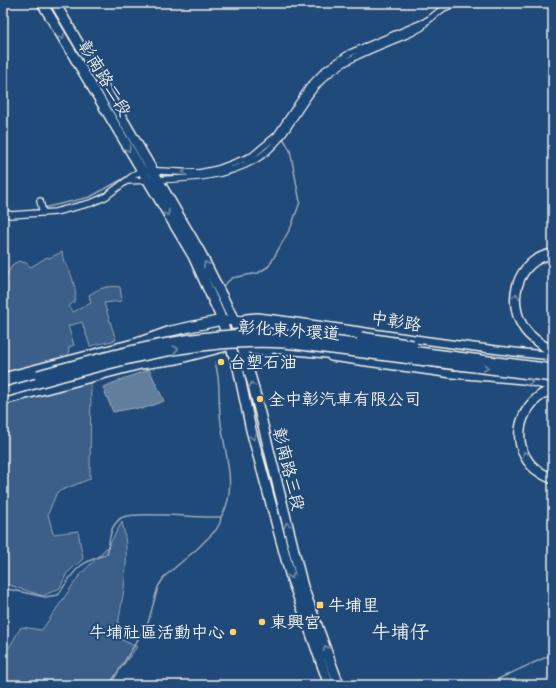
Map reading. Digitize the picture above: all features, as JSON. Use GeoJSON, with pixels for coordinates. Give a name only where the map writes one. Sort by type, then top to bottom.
{"type":"FeatureCollection","features":[{"type":"Feature","properties":{"kind":"main road","name":"彰南路二段"},"geometry":{"type":"LineString","coordinates":[[42,3],[147,180]]}},
{"type":"Feature","properties":{"kind":"main road","name":"彰南路二段"},"geometry":{"type":"LineString","coordinates":[[55,3],[158,178]]}},
{"type":"Feature","properties":{"kind":"main road","name":"彰南路三段"},"geometry":{"type":"LineString","coordinates":[[158,178],[200,252],[234,320],[304,587],[339,685]]}},
{"type":"Feature","properties":{"kind":"main road","name":"彰南路三段"},"geometry":{"type":"LineString","coordinates":[[147,180],[193,256],[222,320],[290,574],[329,685]]}},
{"type":"Feature","properties":{"kind":"main road"},"geometry":{"type":"LineString","coordinates":[[549,254],[531,265],[520,277],[516,292],[515,310],[526,332],[553,352]]}},
{"type":"Feature","properties":{"kind":"main road","name":"彰化東外環道"},"geometry":{"type":"LineString","coordinates":[[3,378],[145,340],[171,331],[222,320],[286,325],[436,349],[470,362]]}},
{"type":"Feature","properties":{"kind":"main road","name":"彰化東外環道"},"geometry":{"type":"LineString","coordinates":[[3,385],[72,366],[174,342],[232,334],[285,335],[470,362],[553,377]]}},
{"type":"Feature","properties":{"kind":"main road","name":"彰化東外環道"},"geometry":{"type":"LineString","coordinates":[[3,393],[74,373],[175,349],[241,341],[285,343],[553,369]]}},
{"type":"Feature","properties":{"kind":"main road","name":"彰化東外環道"},"geometry":{"type":"LineString","coordinates":[[3,400],[32,391],[150,362],[177,358],[230,346],[284,348],[431,366],[470,362]]}},
{"type":"Feature","properties":{"kind":"main road"},"geometry":{"type":"LineString","coordinates":[[553,388],[533,400],[523,417],[519,430],[520,443],[532,466],[553,479]]}},
{"type":"Feature","properties":{"kind":"street"},"geometry":{"type":"LineString","coordinates":[[3,211],[10,216],[55,212],[91,203],[105,197],[127,182],[141,170],[199,173],[218,169],[252,156],[277,136],[316,79],[350,53],[426,21],[449,5],[457,3]]}},
{"type":"Feature","properties":{"kind":"street"},"geometry":{"type":"LineString","coordinates":[[127,182],[158,178],[197,178],[212,176],[254,160],[272,148],[282,136],[299,109],[323,79],[345,63],[422,27],[426,21]]}},
{"type":"Feature","properties":{"kind":"street"},"geometry":{"type":"LineString","coordinates":[[40,201],[43,213]]}},
{"type":"Feature","properties":{"kind":"street","name":"中彰路"},"geometry":{"type":"LineString","coordinates":[[234,320],[257,316],[427,342],[458,344],[553,356]]}},
{"type":"Feature","properties":{"kind":"street"},"geometry":{"type":"LineString","coordinates":[[425,369],[427,342]]}},
{"type":"Feature","properties":{"kind":"street"},"geometry":{"type":"LineString","coordinates":[[452,374],[458,344]]}},
{"type":"Feature","properties":{"kind":"street"},"geometry":{"type":"LineString","coordinates":[[242,346],[255,351],[335,357],[452,374],[523,380],[553,388]]}},
{"type":"Feature","properties":{"kind":"shaded area"},"geometry":{"type":"Polygon","coordinates":[[[62,252],[64,262],[69,269],[75,288],[74,302],[68,306],[73,312],[91,303],[89,295],[104,288],[116,286],[120,287],[122,301],[104,303],[116,340],[90,346],[82,322],[68,326],[74,345],[69,347],[68,356],[3,374],[3,280],[13,264],[19,261],[26,263],[31,267],[47,257],[49,258],[62,252]]]}},
{"type":"Feature","properties":{"kind":"shaded area"},"geometry":{"type":"Polygon","coordinates":[[[149,369],[164,401],[142,409],[134,408],[113,412],[103,387],[149,369]]]}},
{"type":"Feature","properties":{"kind":"shaded area"},"geometry":{"type":"Polygon","coordinates":[[[91,381],[90,479],[57,492],[48,514],[53,534],[78,531],[83,559],[67,573],[60,588],[43,596],[3,583],[3,401],[91,381]]]}},
{"type":"Feature","properties":{"kind":"shaded area"},"geometry":{"type":"Polygon","coordinates":[[[122,522],[125,536],[126,565],[116,637],[137,647],[108,685],[64,685],[3,680],[3,658],[21,627],[42,630],[79,576],[109,545],[122,522]]]}},
{"type":"Feature","properties":{"kind":"waterway"},"geometry":{"type":"LineString","coordinates":[[349,57],[357,53]]}},
{"type":"Feature","properties":{"kind":"waterway"},"geometry":{"type":"LineString","coordinates":[[224,285],[232,278],[258,273],[269,266],[291,227],[300,202],[290,150],[283,138]]}},
{"type":"Feature","properties":{"kind":"waterway"},"geometry":{"type":"LineString","coordinates":[[258,154],[265,150]]}},
{"type":"Feature","properties":{"kind":"waterway"},"geometry":{"type":"LineString","coordinates":[[43,208],[90,197],[130,175]]}},
{"type":"Feature","properties":{"kind":"waterway"},"geometry":{"type":"LineString","coordinates":[[163,175],[184,175]]}},
{"type":"Feature","properties":{"kind":"waterway"},"geometry":{"type":"LineString","coordinates":[[3,208],[14,213]]}},
{"type":"Feature","properties":{"kind":"waterway"},"geometry":{"type":"LineString","coordinates":[[22,212],[40,209]]}},
{"type":"Feature","properties":{"kind":"waterway"},"geometry":{"type":"LineString","coordinates":[[3,588],[45,597],[58,595],[78,568],[89,561],[107,554],[113,527],[121,518],[140,515],[221,517],[226,506],[230,480],[221,426],[219,382],[215,362]]}},
{"type":"Feature","properties":{"kind":"waterway"},"geometry":{"type":"LineString","coordinates":[[110,685],[148,623],[158,587],[165,576],[198,548],[216,530],[220,523],[221,517]]}},
{"type":"Feature","properties":{"kind":"waterway"},"geometry":{"type":"LineString","coordinates":[[485,685],[553,654]]}},
{"type":"Feature","properties":{"kind":"place","name":"台塑石油"},"geometry":{"type":"Point","coordinates":[221,362]}},
{"type":"Feature","properties":{"kind":"place","name":"全中彰汽車有限公司"},"geometry":{"type":"Point","coordinates":[260,399]}},
{"type":"Feature","properties":{"kind":"place","name":"牛埔里"},"geometry":{"type":"Point","coordinates":[320,605]}},
{"type":"Feature","properties":{"kind":"place","name":"東興宮"},"geometry":{"type":"Point","coordinates":[262,622]}},
{"type":"Feature","properties":{"kind":"place","name":"牛埔社區活動中心"},"geometry":{"type":"Point","coordinates":[233,632]}},
{"type":"Feature","properties":{"kind":"district","name":"牛埔仔"},"geometry":{"type":"Point","coordinates":[400,631]}}]}
